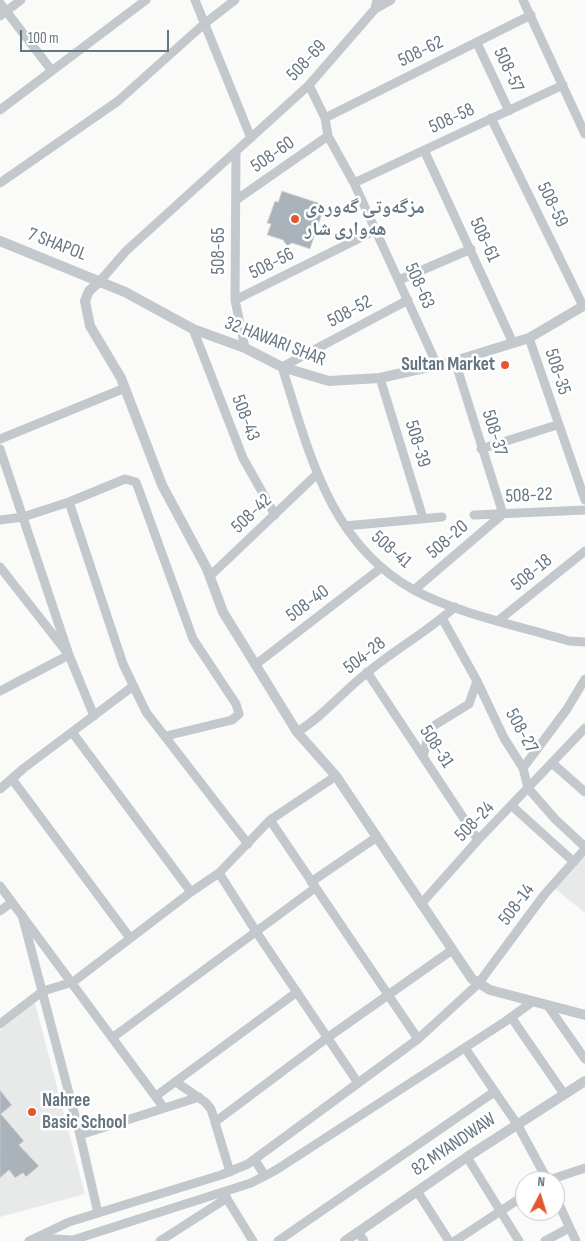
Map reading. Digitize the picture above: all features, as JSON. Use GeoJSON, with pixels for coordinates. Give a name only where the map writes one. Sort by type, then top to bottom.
{"type":"FeatureCollection","features":[{"type":"Feature","properties":{"kind":"street"},"geometry":{"type":"LineString","coordinates":[[3,14],[21,0]]}},
{"type":"Feature","properties":{"kind":"street"},"geometry":{"type":"LineString","coordinates":[[0,110],[146,0]]}},
{"type":"Feature","properties":{"kind":"street"},"geometry":{"type":"LineString","coordinates":[[195,0],[251,138]]}},
{"type":"Feature","properties":{"kind":"street"},"geometry":{"type":"LineString","coordinates":[[0,183],[118,101],[204,24],[235,0]]}},
{"type":"Feature","properties":{"kind":"street","name":"508-69"},"geometry":{"type":"LineString","coordinates":[[100,280],[126,251],[236,153],[308,85],[376,5],[391,0]]}},
{"type":"Feature","properties":{"kind":"street"},"geometry":{"type":"LineString","coordinates":[[523,0],[532,15],[585,134]]}},
{"type":"Feature","properties":{"kind":"street"},"geometry":{"type":"LineString","coordinates":[[0,3],[3,14],[52,71]]}},
{"type":"Feature","properties":{"kind":"street","name":"508-62"},"geometry":{"type":"LineString","coordinates":[[325,118],[532,15]]}},
{"type":"Feature","properties":{"kind":"street","name":"508-57"},"geometry":{"type":"LineString","coordinates":[[477,43],[509,111]]}},
{"type":"Feature","properties":{"kind":"street","name":"508-63"},"geometry":{"type":"LineString","coordinates":[[308,85],[325,118],[328,136],[354,183],[437,364]]}},
{"type":"Feature","properties":{"kind":"street","name":"508-58"},"geometry":{"type":"LineString","coordinates":[[354,183],[563,86]]}},
{"type":"Feature","properties":{"kind":"street","name":"508-59"},"geometry":{"type":"LineString","coordinates":[[491,118],[584,306]]}},
{"type":"Feature","properties":{"kind":"street","name":"508-60"},"geometry":{"type":"LineString","coordinates":[[236,200],[328,136]]}},
{"type":"Feature","properties":{"kind":"street","name":"508-61"},"geometry":{"type":"LineString","coordinates":[[424,150],[513,343]]}},
{"type":"Feature","properties":{"kind":"street","name":"508-65"},"geometry":{"type":"LineString","coordinates":[[236,153],[235,300],[245,348]]}},
{"type":"Feature","properties":{"kind":"street","name":"508-56"},"geometry":{"type":"LineString","coordinates":[[235,300],[376,230]]}},
{"type":"Feature","properties":{"kind":"street","name":"7 SHAPOL"},"geometry":{"type":"LineString","coordinates":[[0,241],[100,280]]}},
{"type":"Feature","properties":{"kind":"street"},"geometry":{"type":"LineString","coordinates":[[399,280],[471,249]]}},
{"type":"Feature","properties":{"kind":"street"},"geometry":{"type":"LineString","coordinates":[[100,280],[86,296],[87,316],[94,336],[125,388],[162,485],[210,576],[220,606],[297,732],[336,776],[467,972],[478,984],[490,990],[585,1016]]}},
{"type":"Feature","properties":{"kind":"street","name":"32 HAWARI SHAR"},"geometry":{"type":"LineString","coordinates":[[100,280],[126,292],[193,329],[245,348],[282,367],[329,382],[380,378],[455,361],[529,338],[584,306]]}},
{"type":"Feature","properties":{"kind":"street","name":"508-52"},"geometry":{"type":"LineString","coordinates":[[282,367],[408,300]]}},
{"type":"Feature","properties":{"kind":"street","name":"508-43"},"geometry":{"type":"LineString","coordinates":[[193,329],[243,458],[275,515]]}},
{"type":"Feature","properties":{"kind":"street","name":"508-35"},"geometry":{"type":"LineString","coordinates":[[529,338],[557,425],[585,500]]}},
{"type":"Feature","properties":{"kind":"street","name":"508-37"},"geometry":{"type":"LineString","coordinates":[[455,361],[481,449],[504,514]]}},
{"type":"Feature","properties":{"kind":"street","name":"508-41"},"geometry":{"type":"LineString","coordinates":[[282,367],[316,475],[344,526],[365,554],[381,568],[414,590],[454,607],[569,640],[585,642]]}},
{"type":"Feature","properties":{"kind":"street","name":"508-39"},"geometry":{"type":"LineString","coordinates":[[380,378],[423,518]]}},
{"type":"Feature","properties":{"kind":"street"},"geometry":{"type":"LineString","coordinates":[[0,439],[125,388]]}},
{"type":"Feature","properties":{"kind":"street"},"geometry":{"type":"LineString","coordinates":[[481,449],[557,425]]}},
{"type":"Feature","properties":{"kind":"street"},"geometry":{"type":"LineString","coordinates":[[0,449],[69,655],[94,716]]}},
{"type":"Feature","properties":{"kind":"street","name":"508-42"},"geometry":{"type":"LineString","coordinates":[[210,576],[316,475]]}},
{"type":"Feature","properties":{"kind":"street"},"geometry":{"type":"LineString","coordinates":[[0,520],[23,517],[69,502],[125,478],[136,482],[192,640],[236,704],[239,714],[232,720],[166,736]]}},
{"type":"Feature","properties":{"kind":"street"},"geometry":{"type":"LineString","coordinates":[[69,502],[132,687],[146,712],[248,844]]}},
{"type":"Feature","properties":{"kind":"street","name":"508-22"},"geometry":{"type":"LineString","coordinates":[[474,515],[585,510]]}},
{"type":"Feature","properties":{"kind":"street","name":"508-20"},"geometry":{"type":"LineString","coordinates":[[414,590],[504,514]]}},
{"type":"Feature","properties":{"kind":"street"},"geometry":{"type":"LineString","coordinates":[[344,526],[442,517]]}},
{"type":"Feature","properties":{"kind":"street","name":"508-18"},"geometry":{"type":"LineString","coordinates":[[500,620],[585,551]]}},
{"type":"Feature","properties":{"kind":"street"},"geometry":{"type":"LineString","coordinates":[[0,567],[69,655]]}},
{"type":"Feature","properties":{"kind":"street","name":"508-40"},"geometry":{"type":"LineString","coordinates":[[255,665],[381,568]]}},
{"type":"Feature","properties":{"kind":"street","name":"504-28"},"geometry":{"type":"LineString","coordinates":[[297,732],[314,722],[367,672],[442,618],[454,607]]}},
{"type":"Feature","properties":{"kind":"street","name":"508-27"},"geometry":{"type":"LineString","coordinates":[[442,618],[477,681],[504,738],[523,768],[528,788],[585,848]]}},
{"type":"Feature","properties":{"kind":"street"},"geometry":{"type":"LineString","coordinates":[[0,690],[69,655]]}},
{"type":"Feature","properties":{"kind":"street","name":"508-31"},"geometry":{"type":"LineString","coordinates":[[367,672],[478,840]]}},
{"type":"Feature","properties":{"kind":"street"},"geometry":{"type":"LineString","coordinates":[[523,768],[567,709],[585,679]]}},
{"type":"Feature","properties":{"kind":"street"},"geometry":{"type":"LineString","coordinates":[[423,757],[430,728],[469,704],[477,681]]}},
{"type":"Feature","properties":{"kind":"street"},"geometry":{"type":"LineString","coordinates":[[0,789],[132,687]]}},
{"type":"Feature","properties":{"kind":"street","name":"508-24"},"geometry":{"type":"LineString","coordinates":[[421,904],[478,840],[585,728]]}},
{"type":"Feature","properties":{"kind":"street"},"geometry":{"type":"LineString","coordinates":[[72,732],[190,892]]}},
{"type":"Feature","properties":{"kind":"street","name":"508-27"},"geometry":{"type":"LineString","coordinates":[[552,762],[584,792]]}},
{"type":"Feature","properties":{"kind":"street"},"geometry":{"type":"LineString","coordinates":[[0,1024],[43,991],[73,982],[190,892],[219,873],[270,820],[336,776]]}},
{"type":"Feature","properties":{"kind":"street"},"geometry":{"type":"LineString","coordinates":[[12,779],[130,938]]}},
{"type":"Feature","properties":{"kind":"street"},"geometry":{"type":"LineString","coordinates":[[512,806],[574,862]]}},
{"type":"Feature","properties":{"kind":"street"},"geometry":{"type":"LineString","coordinates":[[270,820],[418,1039]]}},
{"type":"Feature","properties":{"kind":"street"},"geometry":{"type":"LineString","coordinates":[[112,1038],[257,933],[313,885],[377,837]]}},
{"type":"Feature","properties":{"kind":"street","name":"508-14"},"geometry":{"type":"LineString","coordinates":[[33,1240],[69,1222],[230,1172],[255,1160],[418,1039],[478,984],[544,895],[585,848]]}},
{"type":"Feature","properties":{"kind":"street"},"geometry":{"type":"LineString","coordinates":[[219,873],[358,1083]]}},
{"type":"Feature","properties":{"kind":"street"},"geometry":{"type":"LineString","coordinates":[[0,886],[73,982],[164,1108]]}},
{"type":"Feature","properties":{"kind":"street"},"geometry":{"type":"LineString","coordinates":[[0,910],[12,902]]}},
{"type":"Feature","properties":{"kind":"street"},"geometry":{"type":"LineString","coordinates":[[22,915],[80,1135],[98,1213]]}},
{"type":"Feature","properties":{"kind":"street"},"geometry":{"type":"LineString","coordinates":[[215,1122],[327,1038],[452,950]]}},
{"type":"Feature","properties":{"kind":"street"},"geometry":{"type":"LineString","coordinates":[[156,1096],[297,992]]}},
{"type":"Feature","properties":{"kind":"street"},"geometry":{"type":"LineString","coordinates":[[33,1240],[73,1240],[225,1195],[251,1183],[265,1176],[465,1048],[532,1002]]}},
{"type":"Feature","properties":{"kind":"street"},"geometry":{"type":"LineString","coordinates":[[548,1006],[585,1060]]}},
{"type":"Feature","properties":{"kind":"street"},"geometry":{"type":"LineString","coordinates":[[511,1018],[564,1094]]}},
{"type":"Feature","properties":{"kind":"street"},"geometry":{"type":"LineString","coordinates":[[465,1048],[517,1124],[542,1171]]}},
{"type":"Feature","properties":{"kind":"street","name":"82 MYANDWAW"},"geometry":{"type":"LineString","coordinates":[[345,1241],[361,1237],[417,1191],[585,1081]]}},
{"type":"Feature","properties":{"kind":"street"},"geometry":{"type":"LineString","coordinates":[[176,1082],[199,1097],[211,1109],[230,1172]]}},
{"type":"Feature","properties":{"kind":"street"},"geometry":{"type":"LineString","coordinates":[[278,1241],[494,1092]]}},
{"type":"Feature","properties":{"kind":"street"},"geometry":{"type":"LineString","coordinates":[[80,1135],[199,1097]]}},
{"type":"Feature","properties":{"kind":"street"},"geometry":{"type":"LineString","coordinates":[[467,1157],[519,1241]]}},
{"type":"Feature","properties":{"kind":"street"},"geometry":{"type":"LineString","coordinates":[[255,1160],[265,1176]]}},
{"type":"Feature","properties":{"kind":"street"},"geometry":{"type":"LineString","coordinates":[[565,1175],[585,1168]]}},
{"type":"Feature","properties":{"kind":"street"},"geometry":{"type":"LineString","coordinates":[[417,1191],[449,1241]]}},
{"type":"Feature","properties":{"kind":"street"},"geometry":{"type":"LineString","coordinates":[[225,1195],[249,1239]]}},
{"type":"Feature","properties":{"kind":"street"},"geometry":{"type":"LineString","coordinates":[[160,1241],[225,1195]]}},
{"type":"Feature","properties":{"kind":"street"},"geometry":{"type":"LineString","coordinates":[[455,1241],[515,1201]]}},
{"type":"Feature","properties":{"kind":"street"},"geometry":{"type":"LineString","coordinates":[[565,1219],[576,1241],[585,1237]]}},
{"type":"Feature","properties":{"kind":"street"},"geometry":{"type":"LineString","coordinates":[[545,1241],[569,1228]]}},
{"type":"Feature","properties":{"kind":"shaded area"},"geometry":{"type":"Polygon","coordinates":[[[585,856],[585,913],[552,886],[585,856]]]}},
{"type":"Feature","properties":{"kind":"shaded area","name":"Nahree Basic School"},"geometry":{"type":"Polygon","coordinates":[[[35,1003],[85,1194],[0,1217],[0,1030],[35,1003]]]}},
{"type":"Feature","properties":{"kind":"building","name":"مزگەوتی گەورەی هەواری شار"},"geometry":{"type":"Polygon","coordinates":[[[282,191],[325,205],[310,249],[292,243],[287,246],[283,240],[267,235],[271,224],[267,223],[275,201],[278,202],[282,191]]]}},
{"type":"Feature","properties":{"kind":"building"},"geometry":{"type":"Polygon","coordinates":[[[0,1090],[12,1105],[1,1114],[24,1141],[19,1145],[39,1166],[26,1177],[23,1173],[15,1178],[9,1170],[0,1178],[0,1090]]]}},
{"type":"Feature","properties":{"kind":"place","name":"مزگەوتی گەورەی هەواری شار"},"geometry":{"type":"Point","coordinates":[295,219]}},
{"type":"Feature","properties":{"kind":"place","name":"Sultan Market"},"geometry":{"type":"Point","coordinates":[505,365]}},
{"type":"Feature","properties":{"kind":"place","name":"Nahree Basic School"},"geometry":{"type":"Point","coordinates":[32,1112]}}]}
